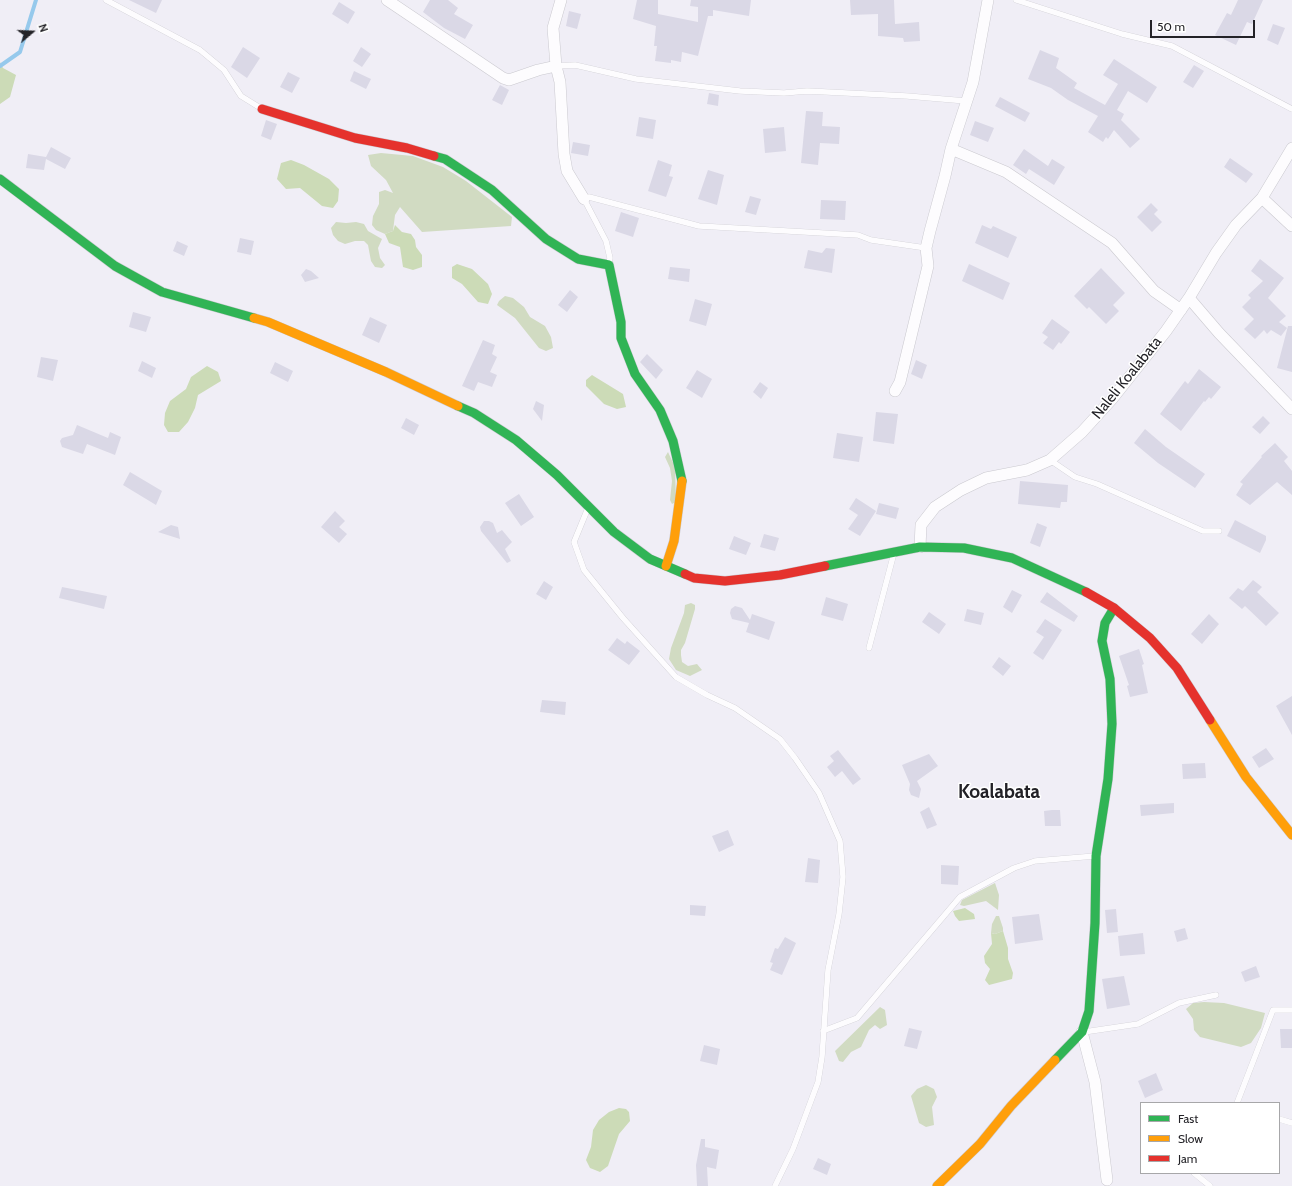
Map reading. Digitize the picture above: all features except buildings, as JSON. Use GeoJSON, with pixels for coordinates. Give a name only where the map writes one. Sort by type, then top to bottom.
{"type":"FeatureCollection","features":[{"type":"Feature","properties":{"kind":"street"},"geometry":{"type":"LineString","coordinates":[[387,0],[503,78],[509,80],[538,70],[556,66]]}},
{"type":"Feature","properties":{"kind":"street"},"geometry":{"type":"LineString","coordinates":[[560,0],[553,28],[556,66],[560,82],[564,154],[568,171],[584,199]]}},
{"type":"Feature","properties":{"kind":"street"},"geometry":{"type":"LineString","coordinates":[[895,391],[900,382],[928,266],[926,248],[951,149],[973,82],[988,0]]}},
{"type":"Feature","properties":{"kind":"street"},"geometry":{"type":"LineString","coordinates":[[262,109],[354,138],[407,148],[445,160],[492,190],[546,240],[578,259],[609,265],[621,322],[622,338],[627,355],[635,374],[660,410],[673,441],[681,473],[682,488],[679,510],[674,540],[666,566]]}},
{"type":"Feature","properties":{"kind":"street","name":"Naleli Koalabata"},"geometry":{"type":"LineString","coordinates":[[920,547],[921,525],[935,507],[961,490],[986,478],[1027,470],[1050,460],[1082,432],[1112,399],[1181,310],[1216,253],[1236,226],[1262,198],[1292,148]]}},
{"type":"Feature","properties":{"kind":"street"},"geometry":{"type":"LineString","coordinates":[[951,149],[1006,172],[1112,243],[1154,291],[1181,310]]}},
{"type":"Feature","properties":{"kind":"street"},"geometry":{"type":"LineString","coordinates":[[0,179],[115,266],[162,292],[268,322],[386,372],[474,413],[516,440],[557,475],[614,532],[650,559],[694,578],[724,581],[780,575],[920,547],[964,548],[1012,558],[1084,591],[1114,608],[1150,638],[1177,668],[1246,777],[1280,822],[1292,835]]}},
{"type":"Feature","properties":{"kind":"street"},"geometry":{"type":"LineString","coordinates":[[1262,198],[1292,226]]}},
{"type":"Feature","properties":{"kind":"street"},"geometry":{"type":"LineString","coordinates":[[1189,298],[1219,333],[1292,409]]}},
{"type":"Feature","properties":{"kind":"street"},"geometry":{"type":"LineString","coordinates":[[937,1186],[980,1144],[1010,1106],[1082,1032],[1089,1011],[1096,923],[1096,856],[1108,780],[1112,724],[1110,679],[1102,640],[1105,623],[1114,608]]}},
{"type":"Feature","properties":{"kind":"street"},"geometry":{"type":"LineString","coordinates":[[1082,1032],[1095,1082],[1107,1180]]}},
{"type":"Feature","properties":{"kind":"lane"},"geometry":{"type":"LineString","coordinates":[[106,0],[200,50],[224,70],[241,96],[262,109]]}},
{"type":"Feature","properties":{"kind":"lane"},"geometry":{"type":"LineString","coordinates":[[1016,0],[1122,34],[1172,46],[1292,109]]}},
{"type":"Feature","properties":{"kind":"lane"},"geometry":{"type":"LineString","coordinates":[[556,66],[575,65],[636,79],[740,90],[784,93],[807,91],[907,96],[966,101]]}},
{"type":"Feature","properties":{"kind":"lane"},"geometry":{"type":"LineString","coordinates":[[609,265],[610,258],[606,241],[584,199],[589,197],[699,226],[858,235],[871,240],[926,248]]}},
{"type":"Feature","properties":{"kind":"lane"},"geometry":{"type":"LineString","coordinates":[[1050,460],[1075,477],[1097,484],[1203,531],[1219,531]]}},
{"type":"Feature","properties":{"kind":"lane"},"geometry":{"type":"LineString","coordinates":[[589,506],[574,542],[584,570],[623,618],[676,677],[735,708],[780,739],[820,793],[829,811],[840,840],[843,858],[843,877],[839,914],[828,970],[828,991],[823,1032],[822,1057],[818,1082],[800,1132],[775,1186]]}},
{"type":"Feature","properties":{"kind":"lane"},"geometry":{"type":"LineString","coordinates":[[870,648],[891,570],[894,551]]}},
{"type":"Feature","properties":{"kind":"lane"},"geometry":{"type":"LineString","coordinates":[[823,1032],[857,1018],[960,897],[1014,868],[1035,861],[1096,856]]}},
{"type":"Feature","properties":{"kind":"lane"},"geometry":{"type":"LineString","coordinates":[[1082,1032],[1138,1024],[1179,1003],[1216,995]]}},
{"type":"Feature","properties":{"kind":"lane"},"geometry":{"type":"LineString","coordinates":[[1237,1102],[1273,1010],[1292,1010]]}},
{"type":"Feature","properties":{"kind":"lane"},"geometry":{"type":"LineString","coordinates":[[1280,1119],[1292,1123]]}},
{"type":"Feature","properties":{"kind":"lane"},"geometry":{"type":"LineString","coordinates":[[1195,1174],[1210,1186]]}},
{"type":"Feature","properties":{"kind":"green space"},"geometry":{"type":"Polygon","coordinates":[[[0,62],[3,68],[16,75],[10,97],[0,104],[0,62]]]}},
{"type":"Feature","properties":{"kind":"green space"},"geometry":{"type":"Polygon","coordinates":[[[381,153],[413,156],[443,167],[466,181],[512,217],[511,226],[422,232],[400,207],[395,215],[393,231],[385,234],[376,230],[372,225],[373,216],[379,204],[379,192],[385,190],[393,193],[386,180],[371,166],[368,155],[381,153]]]}},
{"type":"Feature","properties":{"kind":"green space"},"geometry":{"type":"Polygon","coordinates":[[[291,160],[304,165],[329,179],[339,189],[338,201],[333,208],[322,206],[300,188],[286,189],[277,179],[281,163],[291,160]]]}},
{"type":"Feature","properties":{"kind":"green space"},"geometry":{"type":"Polygon","coordinates":[[[336,222],[356,222],[364,224],[368,231],[382,239],[378,248],[380,258],[385,265],[382,268],[375,267],[371,261],[368,245],[364,241],[355,241],[345,244],[338,241],[333,235],[331,228],[336,222]]]}},
{"type":"Feature","properties":{"kind":"green space"},"geometry":{"type":"Polygon","coordinates":[[[395,225],[402,232],[411,234],[415,240],[416,247],[422,255],[422,267],[413,270],[403,267],[400,247],[389,243],[385,234],[393,231],[395,225]]]}},
{"type":"Feature","properties":{"kind":"green space"},"geometry":{"type":"Polygon","coordinates":[[[457,264],[472,269],[488,284],[492,294],[488,304],[478,302],[462,284],[452,278],[452,267],[457,264]]]}},
{"type":"Feature","properties":{"kind":"green space"},"geometry":{"type":"Polygon","coordinates":[[[505,296],[513,298],[524,307],[530,317],[545,326],[551,337],[553,348],[546,351],[539,348],[515,318],[497,305],[505,296]]]}},
{"type":"Feature","properties":{"kind":"green space"},"geometry":{"type":"Polygon","coordinates":[[[207,366],[218,372],[221,381],[198,395],[195,408],[188,422],[179,432],[168,432],[164,425],[165,413],[170,401],[186,389],[191,377],[207,366]]]}},
{"type":"Feature","properties":{"kind":"green space"},"geometry":{"type":"Polygon","coordinates":[[[592,375],[623,394],[626,407],[617,409],[604,404],[586,386],[586,380],[592,375]]]}},
{"type":"Feature","properties":{"kind":"green space"},"geometry":{"type":"Polygon","coordinates":[[[668,452],[675,467],[676,502],[672,504],[670,500],[672,481],[670,468],[665,457],[668,452]]]}},
{"type":"Feature","properties":{"kind":"green space"},"geometry":{"type":"Polygon","coordinates":[[[691,603],[695,605],[695,609],[685,643],[681,650],[682,662],[688,666],[697,664],[702,670],[690,676],[676,670],[669,659],[671,648],[684,613],[685,605],[691,603]]]}},
{"type":"Feature","properties":{"kind":"green space"},"geometry":{"type":"Polygon","coordinates":[[[995,883],[999,895],[998,910],[986,901],[964,906],[960,905],[962,900],[995,883]]]}},
{"type":"Feature","properties":{"kind":"green space"},"geometry":{"type":"Polygon","coordinates":[[[965,908],[974,914],[975,919],[959,921],[953,911],[965,908]]]}},
{"type":"Feature","properties":{"kind":"green space"},"geometry":{"type":"Polygon","coordinates":[[[996,916],[999,916],[1003,931],[995,934],[991,933],[992,924],[996,916]]]}},
{"type":"Feature","properties":{"kind":"green space"},"geometry":{"type":"Polygon","coordinates":[[[1003,931],[1008,948],[1008,959],[1013,973],[1012,979],[989,985],[985,980],[990,969],[985,963],[984,956],[992,944],[991,933],[995,934],[1003,931]]]}},
{"type":"Feature","properties":{"kind":"green space"},"geometry":{"type":"Polygon","coordinates":[[[1193,1003],[1224,1003],[1265,1013],[1261,1028],[1251,1043],[1241,1047],[1200,1037],[1194,1030],[1193,1019],[1186,1009],[1193,1003]]]}},
{"type":"Feature","properties":{"kind":"green space"},"geometry":{"type":"Polygon","coordinates":[[[880,1007],[885,1010],[887,1025],[880,1029],[875,1025],[869,1030],[861,1047],[851,1052],[843,1062],[839,1061],[835,1051],[880,1007]]]}},
{"type":"Feature","properties":{"kind":"green space"},"geometry":{"type":"Polygon","coordinates":[[[926,1085],[934,1089],[937,1097],[932,1107],[934,1125],[926,1127],[919,1123],[911,1096],[917,1089],[926,1085]]]}},
{"type":"Feature","properties":{"kind":"green space"},"geometry":{"type":"Polygon","coordinates":[[[619,1108],[626,1109],[629,1112],[630,1121],[619,1134],[608,1166],[600,1172],[590,1168],[586,1160],[591,1147],[593,1130],[599,1120],[609,1112],[619,1108]]]}},
{"type":"Feature","properties":{"kind":"waterway"},"geometry":{"type":"LineString","coordinates":[[0,66],[20,52],[36,0]]}},
{"type":"Feature","properties":{"kind":"traffic: fast"},"geometry":{"type":"LineString","coordinates":[[434,156],[445,159],[492,190],[546,239],[578,259],[609,265],[621,322],[621,338],[635,374],[660,410],[673,441],[682,481]]}},
{"type":"Feature","properties":{"kind":"traffic: fast"},"geometry":{"type":"LineString","coordinates":[[0,179],[115,266],[162,292],[254,318]]}},
{"type":"Feature","properties":{"kind":"traffic: fast"},"geometry":{"type":"LineString","coordinates":[[458,406],[474,413],[516,440],[557,475],[614,532],[650,559],[685,574]]}},
{"type":"Feature","properties":{"kind":"traffic: fast"},"geometry":{"type":"LineString","coordinates":[[825,566],[920,547],[964,548],[1012,558],[1086,592]]}},
{"type":"Feature","properties":{"kind":"traffic: fast"},"geometry":{"type":"LineString","coordinates":[[1055,1060],[1082,1032],[1089,1011],[1095,923],[1096,856],[1108,779],[1112,724],[1110,679],[1102,641],[1105,623],[1114,608]]}},
{"type":"Feature","properties":{"kind":"traffic: slow"},"geometry":{"type":"LineString","coordinates":[[254,318],[268,322],[386,372],[458,406]]}},
{"type":"Feature","properties":{"kind":"traffic: slow"},"geometry":{"type":"LineString","coordinates":[[666,566],[674,541],[682,481]]}},
{"type":"Feature","properties":{"kind":"traffic: slow"},"geometry":{"type":"LineString","coordinates":[[1210,720],[1246,777],[1292,835]]}},
{"type":"Feature","properties":{"kind":"traffic: slow"},"geometry":{"type":"LineString","coordinates":[[937,1186],[980,1144],[1011,1106],[1055,1060]]}},
{"type":"Feature","properties":{"kind":"traffic: jam"},"geometry":{"type":"LineString","coordinates":[[262,109],[355,138],[407,148],[434,156]]}},
{"type":"Feature","properties":{"kind":"traffic: jam"},"geometry":{"type":"LineString","coordinates":[[685,574],[694,578],[725,581],[780,575],[825,566]]}},
{"type":"Feature","properties":{"kind":"traffic: jam"},"geometry":{"type":"LineString","coordinates":[[1086,592],[1114,608],[1150,638],[1177,668],[1210,720]]}},
{"type":"Feature","properties":{"kind":"district","name":"Koalabata"},"geometry":{"type":"Point","coordinates":[999,792]}}]}
